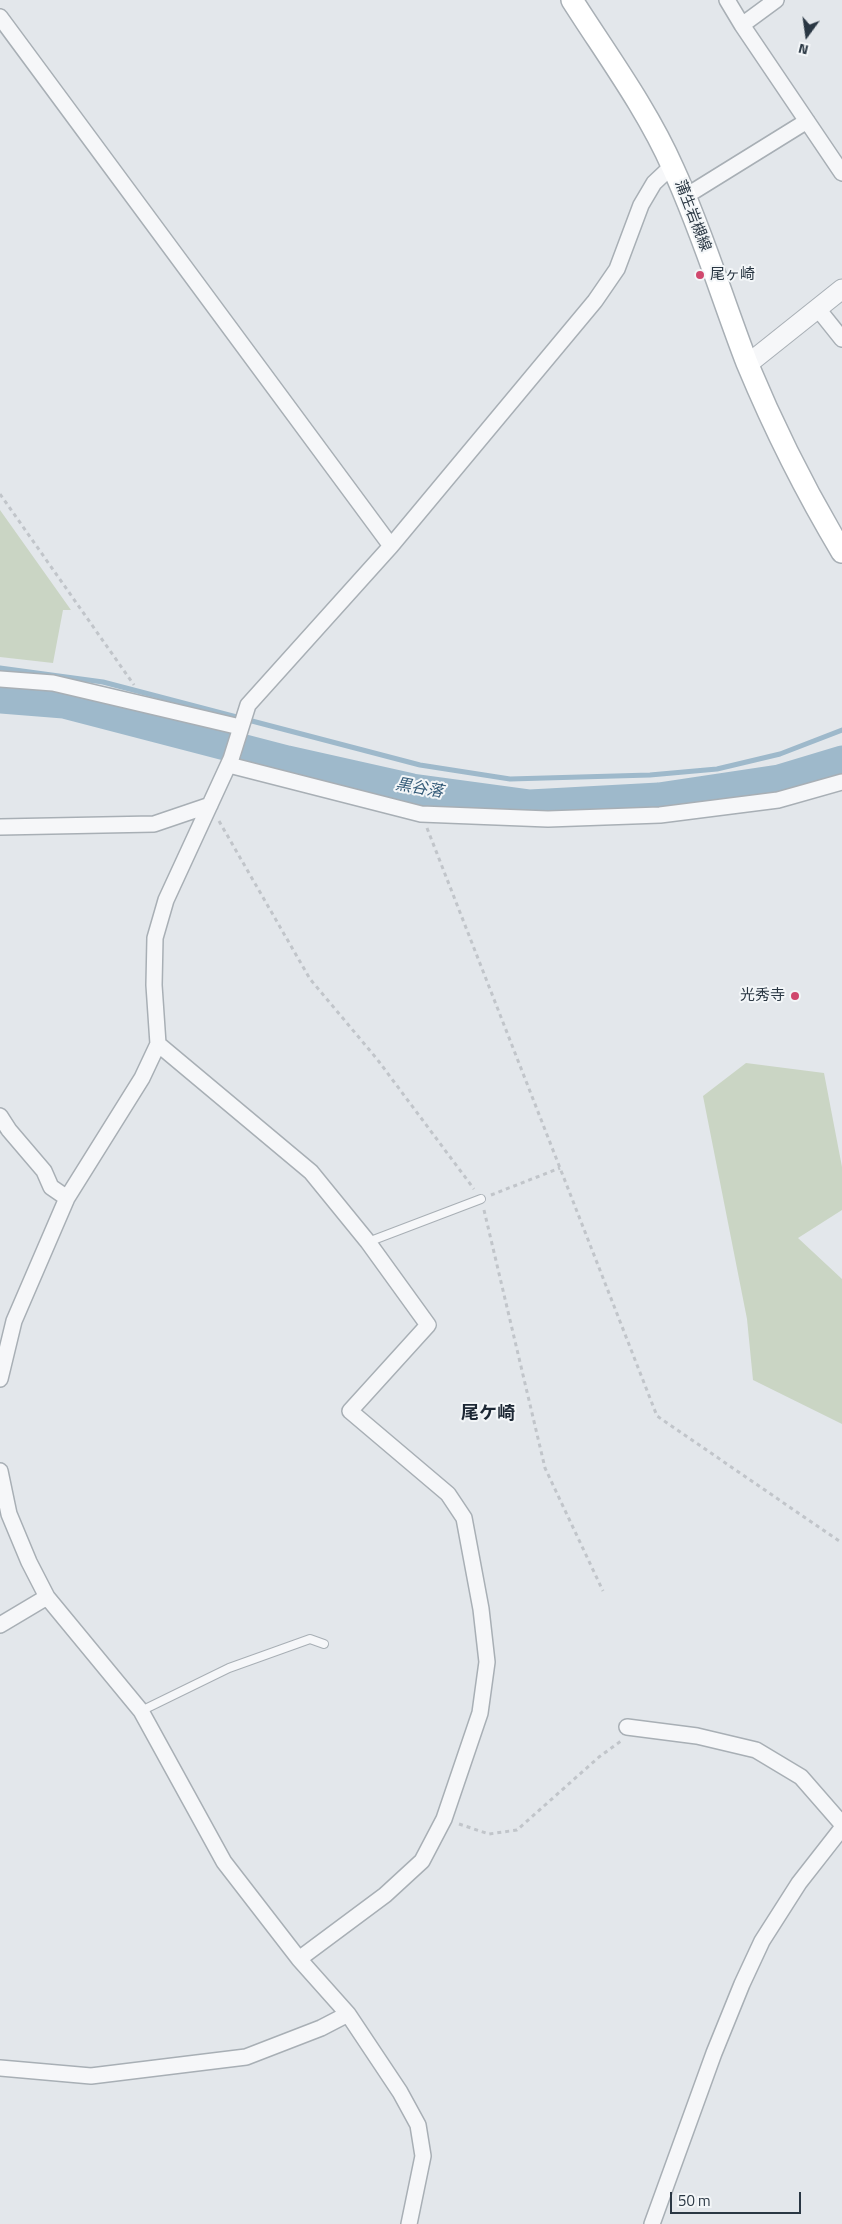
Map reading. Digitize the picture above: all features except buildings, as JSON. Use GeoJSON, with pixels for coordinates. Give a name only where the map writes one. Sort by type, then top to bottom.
{"type":"FeatureCollection","features":[{"type":"Feature","properties":{"kind":"main road","name":"蒲生岩槻線"},"geometry":{"type":"LineString","coordinates":[[572,0],[657,135],[686,196],[748,364],[778,431],[842,552]]}},
{"type":"Feature","properties":{"kind":"street"},"geometry":{"type":"LineString","coordinates":[[727,0],[842,173]]}},
{"type":"Feature","properties":{"kind":"street"},"geometry":{"type":"LineString","coordinates":[[742,25],[776,0]]}},
{"type":"Feature","properties":{"kind":"street"},"geometry":{"type":"LineString","coordinates":[[0,16],[390,546]]}},
{"type":"Feature","properties":{"kind":"street"},"geometry":{"type":"LineString","coordinates":[[686,196],[807,121]]}},
{"type":"Feature","properties":{"kind":"street"},"geometry":{"type":"LineString","coordinates":[[0,1379],[14,1321],[67,1198],[142,1078],[158,1044],[154,985],[155,938],[166,900],[230,762],[248,705],[390,546],[606,287],[617,270],[641,205],[654,183],[672,166]]}},
{"type":"Feature","properties":{"kind":"street"},"geometry":{"type":"LineString","coordinates":[[748,364],[842,289]]}},
{"type":"Feature","properties":{"kind":"street"},"geometry":{"type":"LineString","coordinates":[[818,309],[842,339]]}},
{"type":"Feature","properties":{"kind":"street"},"geometry":{"type":"LineString","coordinates":[[0,679],[53,683],[148,706],[239,732]]}},
{"type":"Feature","properties":{"kind":"street"},"geometry":{"type":"LineString","coordinates":[[230,762],[421,814],[548,819],[660,815],[778,800],[842,782]]}},
{"type":"Feature","properties":{"kind":"street"},"geometry":{"type":"LineString","coordinates":[[0,827],[154,824],[210,805]]}},
{"type":"Feature","properties":{"kind":"street"},"geometry":{"type":"LineString","coordinates":[[158,1044],[311,1172],[368,1242],[428,1325],[350,1411],[448,1494],[464,1518],[481,1609],[487,1662],[480,1713],[444,1819],[422,1861],[385,1895],[299,1959]]}},
{"type":"Feature","properties":{"kind":"street"},"geometry":{"type":"LineString","coordinates":[[0,1116],[9,1130],[44,1171],[51,1187],[67,1198]]}},
{"type":"Feature","properties":{"kind":"street"},"geometry":{"type":"LineString","coordinates":[[0,1471],[9,1514],[29,1562],[47,1597],[141,1711],[224,1862],[299,1959],[348,2014],[400,2092],[418,2124],[423,2156],[409,2224]]}},
{"type":"Feature","properties":{"kind":"street"},"geometry":{"type":"LineString","coordinates":[[0,1625],[47,1597]]}},
{"type":"Feature","properties":{"kind":"street"},"geometry":{"type":"LineString","coordinates":[[627,1727],[697,1736],[756,1750],[801,1777],[842,1824]]}},
{"type":"Feature","properties":{"kind":"street"},"geometry":{"type":"LineString","coordinates":[[652,2224],[714,2053],[762,1940],[799,1883],[842,1828]]}},
{"type":"Feature","properties":{"kind":"street"},"geometry":{"type":"LineString","coordinates":[[0,2068],[91,2076],[246,2058],[321,2028],[348,2014]]}},
{"type":"Feature","properties":{"kind":"lane"},"geometry":{"type":"LineString","coordinates":[[368,1242],[481,1199]]}},
{"type":"Feature","properties":{"kind":"lane"},"geometry":{"type":"LineString","coordinates":[[141,1711],[229,1668],[310,1639],[324,1644]]}},
{"type":"Feature","properties":{"kind":"path"},"geometry":{"type":"LineString","coordinates":[[0,494],[148,706]]}},
{"type":"Feature","properties":{"kind":"path"},"geometry":{"type":"LineString","coordinates":[[210,805],[310,979],[377,1059],[481,1199],[545,1468],[603,1592]]}},
{"type":"Feature","properties":{"kind":"path"},"geometry":{"type":"LineString","coordinates":[[421,814],[657,1416],[842,1543]]}},
{"type":"Feature","properties":{"kind":"path"},"geometry":{"type":"LineString","coordinates":[[481,1199],[560,1168]]}},
{"type":"Feature","properties":{"kind":"path"},"geometry":{"type":"LineString","coordinates":[[444,1819],[489,1834],[516,1830],[599,1756],[621,1742],[627,1727]]}},
{"type":"Feature","properties":{"kind":"green space"},"geometry":{"type":"Polygon","coordinates":[[[0,510],[71,610],[63,610],[53,663],[0,657],[0,510]]]}},
{"type":"Feature","properties":{"kind":"green space"},"geometry":{"type":"Polygon","coordinates":[[[746,1063],[824,1073],[842,1167],[842,1210],[798,1238],[842,1279],[842,1424],[753,1380],[747,1319],[703,1096],[746,1063]]]}},
{"type":"Feature","properties":{"kind":"waterway"},"geometry":{"type":"LineString","coordinates":[[0,668],[103,682],[420,765],[510,779],[650,775],[717,769],[780,754],[842,730]]}},
{"type":"Feature","properties":{"kind":"waterway","name":"黒谷落"},"geometry":{"type":"LineString","coordinates":[[0,698],[64,703],[287,761],[412,789],[530,805],[659,798],[779,780],[842,761]]}},
{"type":"Feature","properties":{"kind":"place","name":"尾ヶ崎"},"geometry":{"type":"Point","coordinates":[700,275]}},
{"type":"Feature","properties":{"kind":"place","name":"光秀寺"},"geometry":{"type":"Point","coordinates":[795,996]}},
{"type":"Feature","properties":{"kind":"district","name":"尾ケ崎"},"geometry":{"type":"Point","coordinates":[488,1415]}}]}
